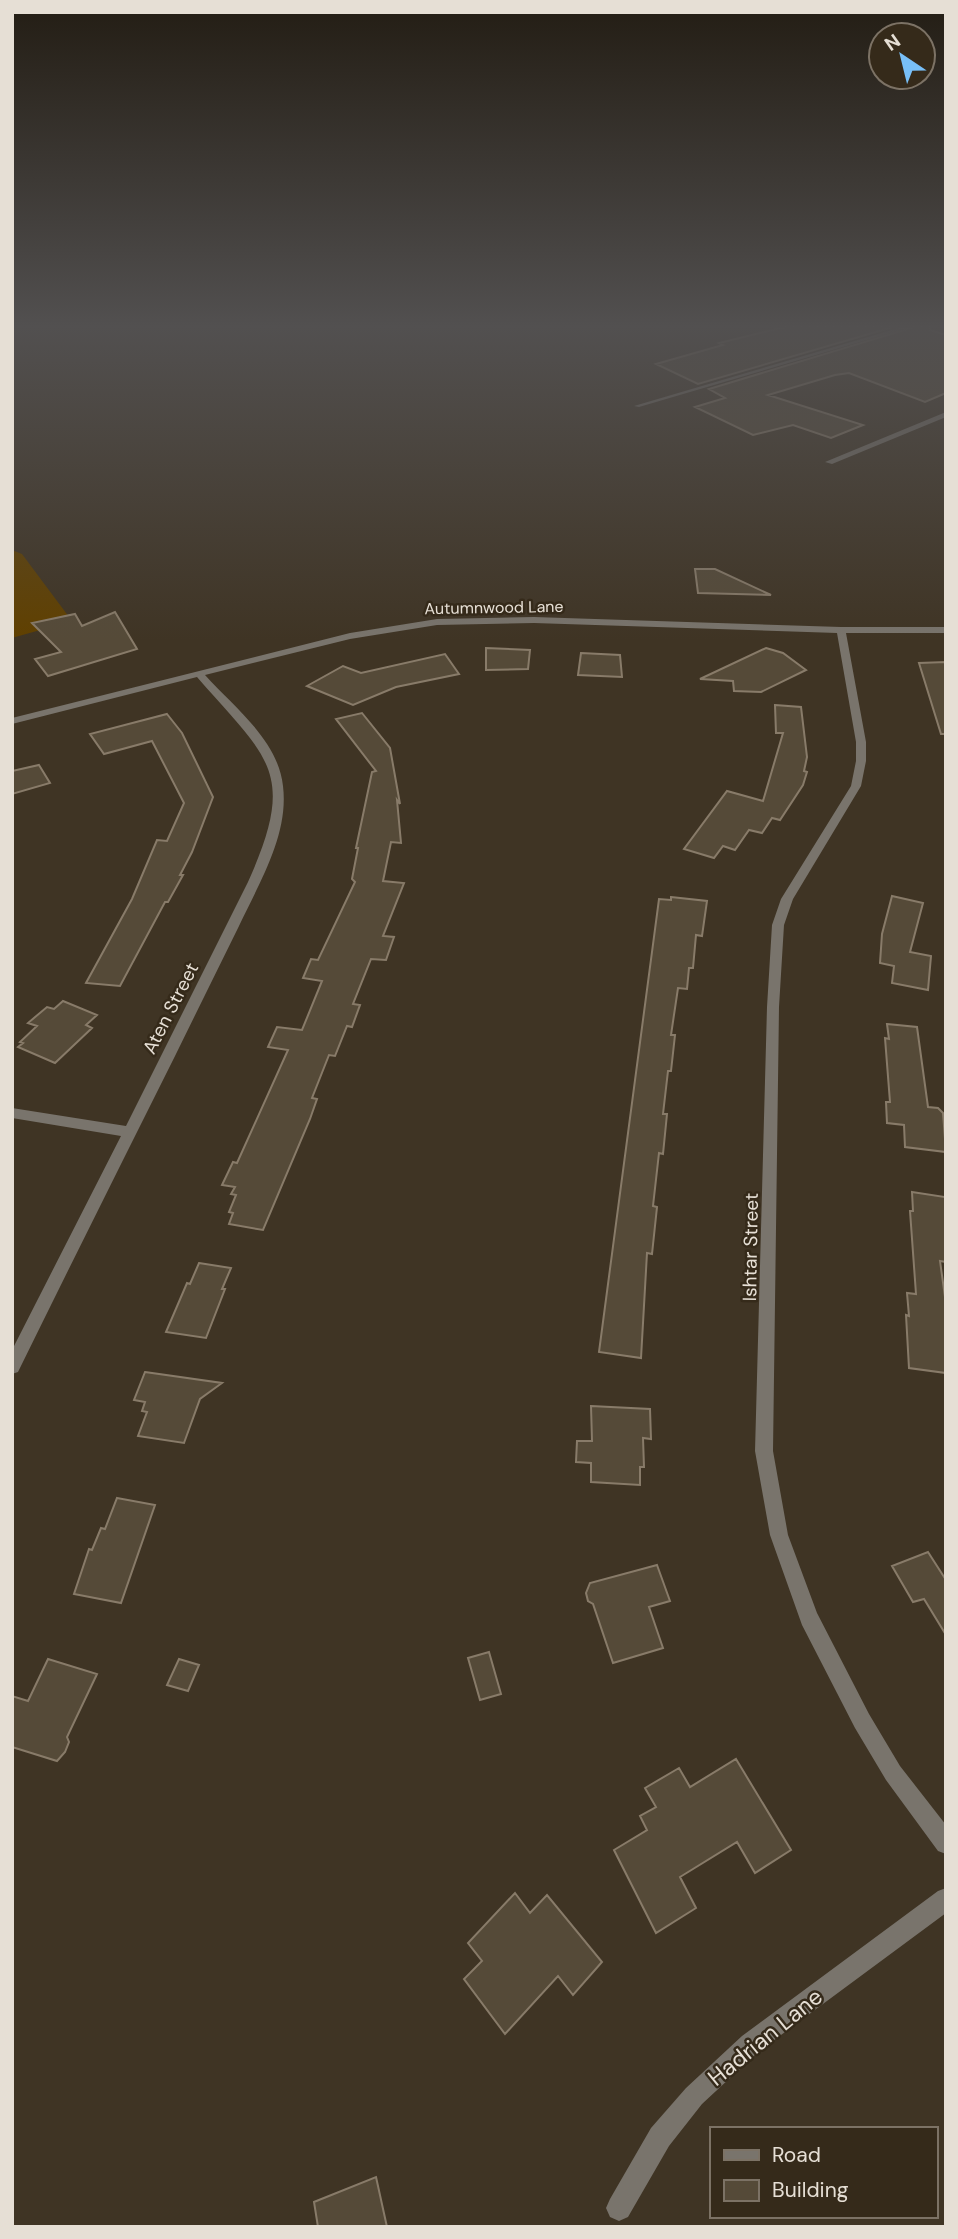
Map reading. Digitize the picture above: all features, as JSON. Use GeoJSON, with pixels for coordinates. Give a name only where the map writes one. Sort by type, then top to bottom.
{"type":"FeatureCollection","features":[{"type":"Feature","properties":{"kind":"street"},"geometry":{"type":"LineString","coordinates":[[829,462],[903,431]]}},
{"type":"Feature","properties":{"kind":"street","name":"Autumnwood Lane"},"geometry":{"type":"LineString","coordinates":[[12,721],[350,636],[437,622],[534,620],[841,630],[946,629]]}},
{"type":"Feature","properties":{"kind":"street","name":"Ishtar Street"},"geometry":{"type":"LineString","coordinates":[[841,630],[861,742],[861,761],[856,786],[787,899],[778,925],[764,1451],[779,1535],[809,1618],[887,1763],[946,1843]]}},
{"type":"Feature","properties":{"kind":"street","name":"Aten Street"},"geometry":{"type":"LineString","coordinates":[[12,1367],[228,936],[256,876],[277,815],[278,782],[263,747],[249,727],[198,673]]}},
{"type":"Feature","properties":{"kind":"street"},"geometry":{"type":"LineString","coordinates":[[12,1113],[130,1132]]}},
{"type":"Feature","properties":{"kind":"street","name":"Hadrian Lane"},"geometry":{"type":"LineString","coordinates":[[619,2208],[660,2137],[694,2095],[750,2044],[946,1899]]}},
{"type":"Feature","properties":{"kind":"shaded area"},"geometry":{"type":"Polygon","coordinates":[[[12,550],[22,554],[72,621],[12,638],[12,550]]]}},
{"type":"Feature","properties":{"kind":"building"},"geometry":{"type":"Polygon","coordinates":[[[746,431],[767,431],[753,435],[746,431]]]}},
{"type":"Feature","properties":{"kind":"building"},"geometry":{"type":"Polygon","coordinates":[[[812,431],[847,431],[831,438],[812,431]]]}},
{"type":"Feature","properties":{"kind":"building"},"geometry":{"type":"Polygon","coordinates":[[[695,569],[715,569],[771,595],[698,593],[695,569]]]}},
{"type":"Feature","properties":{"kind":"building"},"geometry":{"type":"Polygon","coordinates":[[[115,612],[137,649],[48,676],[35,659],[61,652],[32,623],[75,614],[82,626],[115,612]]]}},
{"type":"Feature","properties":{"kind":"building"},"geometry":{"type":"Polygon","coordinates":[[[486,648],[530,650],[528,669],[486,670],[486,648]]]}},
{"type":"Feature","properties":{"kind":"building"},"geometry":{"type":"Polygon","coordinates":[[[766,648],[783,653],[806,670],[761,692],[734,691],[733,681],[700,679],[766,648]]]}},
{"type":"Feature","properties":{"kind":"building"},"geometry":{"type":"Polygon","coordinates":[[[581,653],[620,655],[622,677],[578,675],[581,653]]]}},
{"type":"Feature","properties":{"kind":"building"},"geometry":{"type":"Polygon","coordinates":[[[445,654],[459,674],[396,687],[353,705],[307,686],[343,666],[361,673],[445,654]]]}},
{"type":"Feature","properties":{"kind":"building"},"geometry":{"type":"Polygon","coordinates":[[[946,662],[946,734],[941,734],[919,663],[946,662]]]}},
{"type":"Feature","properties":{"kind":"building"},"geometry":{"type":"Polygon","coordinates":[[[775,705],[801,707],[807,757],[804,771],[807,772],[803,785],[780,820],[772,818],[762,833],[749,830],[735,850],[723,846],[714,858],[684,849],[727,791],[763,801],[783,733],[776,733],[775,705]]]}},
{"type":"Feature","properties":{"kind":"building"},"geometry":{"type":"Polygon","coordinates":[[[362,713],[390,748],[400,804],[397,800],[401,843],[391,842],[383,881],[404,883],[383,936],[394,937],[386,960],[371,959],[353,1004],[360,1005],[352,1027],[347,1026],[335,1056],[329,1055],[312,1098],[317,1099],[310,1119],[263,1230],[229,1224],[233,1213],[229,1212],[236,1195],[231,1194],[235,1187],[222,1185],[233,1162],[237,1163],[288,1050],[268,1047],[277,1027],[302,1030],[322,981],[303,978],[311,959],[318,960],[355,882],[352,879],[356,848],[372,772],[376,771],[336,719],[362,713]]]}},
{"type":"Feature","properties":{"kind":"building"},"geometry":{"type":"Polygon","coordinates":[[[167,714],[182,733],[213,797],[180,875],[183,875],[168,902],[165,902],[120,986],[86,983],[132,899],[157,840],[167,841],[184,803],[152,741],[104,754],[90,734],[167,714]]]}},
{"type":"Feature","properties":{"kind":"building"},"geometry":{"type":"Polygon","coordinates":[[[39,765],[50,783],[12,794],[12,771],[39,765]]]}},
{"type":"Feature","properties":{"kind":"building"},"geometry":{"type":"Polygon","coordinates":[[[892,896],[923,903],[910,952],[931,956],[928,990],[892,983],[894,966],[880,963],[882,934],[892,896]]]}},
{"type":"Feature","properties":{"kind":"building"},"geometry":{"type":"Polygon","coordinates":[[[671,897],[707,901],[702,936],[696,935],[693,968],[689,968],[687,989],[678,988],[671,1035],[675,1035],[663,1114],[667,1114],[663,1154],[659,1153],[653,1206],[657,1207],[652,1254],[647,1253],[641,1358],[599,1352],[659,899],[671,900],[671,897]]]}},
{"type":"Feature","properties":{"kind":"building"},"geometry":{"type":"Polygon","coordinates":[[[63,1001],[97,1015],[86,1025],[92,1028],[55,1063],[18,1047],[37,1026],[28,1023],[47,1007],[54,1009],[63,1001]]]}},
{"type":"Feature","properties":{"kind":"building"},"geometry":{"type":"Polygon","coordinates":[[[887,1024],[917,1027],[928,1107],[938,1108],[943,1113],[946,1152],[905,1147],[904,1125],[887,1123],[886,1102],[890,1102],[885,1038],[889,1039],[887,1024]]]}},
{"type":"Feature","properties":{"kind":"building"},"geometry":{"type":"Polygon","coordinates":[[[912,1192],[945,1197],[946,1262],[940,1261],[946,1304],[946,1373],[909,1368],[907,1293],[916,1294],[910,1211],[913,1211],[912,1192]]]}},
{"type":"Feature","properties":{"kind":"building"},"geometry":{"type":"Polygon","coordinates":[[[199,1263],[231,1268],[206,1338],[166,1332],[187,1283],[190,1284],[199,1263]]]}},
{"type":"Feature","properties":{"kind":"building"},"geometry":{"type":"Polygon","coordinates":[[[145,1372],[222,1383],[200,1399],[184,1443],[138,1436],[147,1412],[142,1411],[145,1402],[134,1400],[145,1372]]]}},
{"type":"Feature","properties":{"kind":"building"},"geometry":{"type":"Polygon","coordinates":[[[591,1406],[650,1409],[651,1439],[643,1438],[644,1467],[640,1467],[640,1485],[591,1482],[591,1463],[576,1462],[577,1441],[592,1441],[591,1406]]]}},
{"type":"Feature","properties":{"kind":"building"},"geometry":{"type":"Polygon","coordinates":[[[117,1498],[155,1505],[121,1603],[74,1594],[89,1549],[92,1550],[101,1528],[105,1529],[117,1498]]]}},
{"type":"Feature","properties":{"kind":"building"},"geometry":{"type":"Polygon","coordinates":[[[928,1552],[946,1580],[946,1635],[924,1599],[913,1602],[892,1566],[928,1552]]]}},
{"type":"Feature","properties":{"kind":"building"},"geometry":{"type":"Polygon","coordinates":[[[657,1565],[670,1601],[649,1607],[663,1648],[613,1663],[593,1604],[588,1601],[586,1593],[590,1583],[657,1565]]]}},
{"type":"Feature","properties":{"kind":"building"},"geometry":{"type":"Polygon","coordinates":[[[489,1652],[501,1694],[480,1700],[468,1658],[489,1652]]]}},
{"type":"Feature","properties":{"kind":"building"},"geometry":{"type":"Polygon","coordinates":[[[48,1659],[97,1674],[67,1737],[69,1742],[65,1752],[57,1761],[12,1747],[12,1696],[28,1701],[48,1659]]]}},
{"type":"Feature","properties":{"kind":"building"},"geometry":{"type":"Polygon","coordinates":[[[179,1659],[199,1665],[188,1691],[167,1685],[179,1659]]]}},
{"type":"Feature","properties":{"kind":"building"},"geometry":{"type":"Polygon","coordinates":[[[736,1759],[791,1850],[755,1873],[737,1842],[680,1877],[696,1908],[656,1933],[614,1850],[647,1830],[640,1816],[656,1807],[645,1788],[679,1768],[690,1787],[736,1759]]]}},
{"type":"Feature","properties":{"kind":"building"},"geometry":{"type":"Polygon","coordinates":[[[515,1893],[530,1913],[547,1895],[602,1962],[573,1995],[558,1976],[505,2034],[464,1979],[482,1961],[468,1943],[515,1893]]]}},
{"type":"Feature","properties":{"kind":"building"},"geometry":{"type":"Polygon","coordinates":[[[376,2177],[387,2227],[318,2227],[314,2202],[376,2177]]]}}]}
